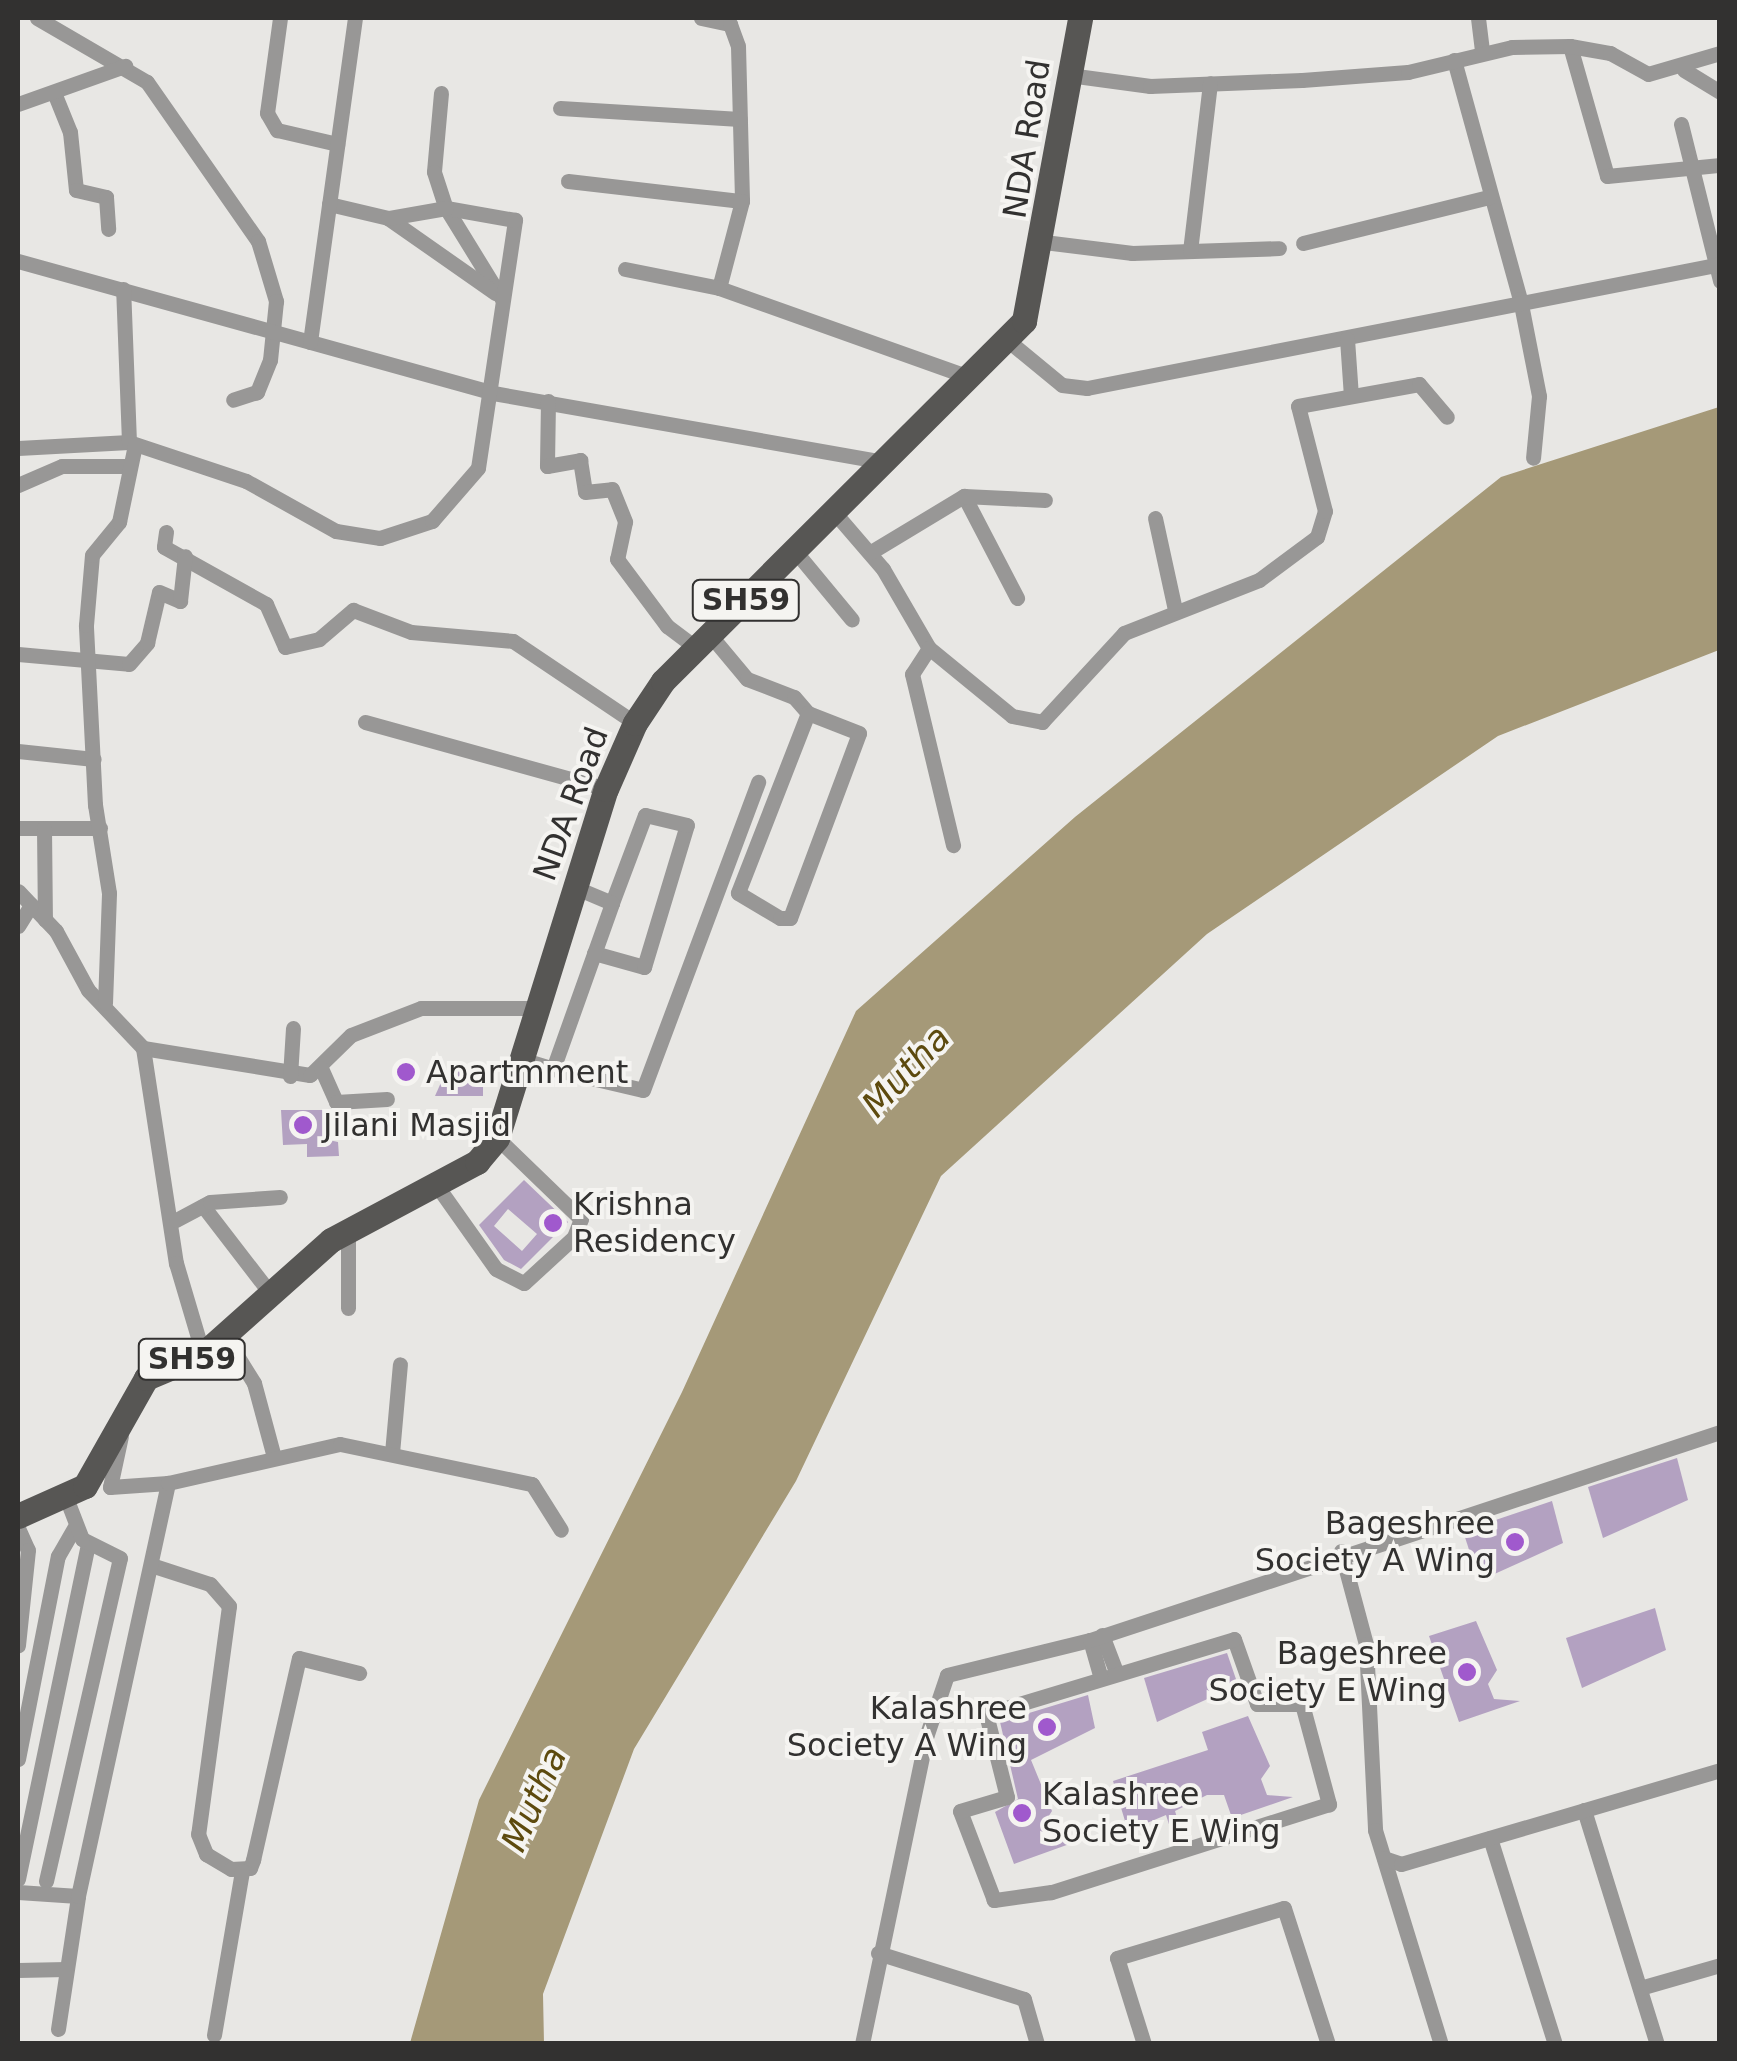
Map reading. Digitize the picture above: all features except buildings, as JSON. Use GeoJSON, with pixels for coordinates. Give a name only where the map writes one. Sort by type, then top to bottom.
{"type":"FeatureCollection","features":[{"type":"Feature","properties":{"kind":"main road","name":"NDA Road"},"geometry":{"type":"LineString","coordinates":[[496,1138],[606,790],[636,723],[705,643],[879,461],[1024,321],[1044,242],[1080,18]]}},
{"type":"Feature","properties":{"kind":"main road","name":"SH59"},"geometry":{"type":"LineString","coordinates":[[18,1516],[84,1486],[146,1378],[204,1354],[226,1338],[270,1293],[348,1230],[477,1162],[496,1138]]}},
{"type":"Feature","properties":{"kind":"street"},"geometry":{"type":"LineString","coordinates":[[38,18],[125,66],[170,104],[199,160],[248,221],[276,301],[273,331],[257,392],[234,400]]}},
{"type":"Feature","properties":{"kind":"street"},"geometry":{"type":"LineString","coordinates":[[280,18],[267,113],[277,130],[338,144]]}},
{"type":"Feature","properties":{"kind":"street"},"geometry":{"type":"LineString","coordinates":[[310,342],[355,18]]}},
{"type":"Feature","properties":{"kind":"street"},"geometry":{"type":"LineString","coordinates":[[702,18],[736,33],[742,201],[719,288]]}},
{"type":"Feature","properties":{"kind":"street"},"geometry":{"type":"LineString","coordinates":[[1478,18],[1482,52]]}},
{"type":"Feature","properties":{"kind":"street"},"geometry":{"type":"LineString","coordinates":[[1069,74],[1150,86],[1210,84],[1408,72],[1482,52],[1570,46],[1610,53],[1648,74],[1684,70],[1720,53]]}},
{"type":"Feature","properties":{"kind":"street"},"geometry":{"type":"LineString","coordinates":[[1570,46],[1599,168],[1618,177],[1720,165]]}},
{"type":"Feature","properties":{"kind":"street"},"geometry":{"type":"LineString","coordinates":[[1454,60],[1520,299],[1539,396],[1532,458]]}},
{"type":"Feature","properties":{"kind":"street"},"geometry":{"type":"LineString","coordinates":[[18,104],[55,96],[125,66]]}},
{"type":"Feature","properties":{"kind":"street"},"geometry":{"type":"LineString","coordinates":[[1684,70],[1720,92]]}},
{"type":"Feature","properties":{"kind":"street"},"geometry":{"type":"LineString","coordinates":[[1190,252],[1210,84]]}},
{"type":"Feature","properties":{"kind":"street"},"geometry":{"type":"LineString","coordinates":[[441,93],[434,172],[446,208],[502,299]]}},
{"type":"Feature","properties":{"kind":"street"},"geometry":{"type":"LineString","coordinates":[[55,96],[70,132],[76,190],[106,197],[108,229]]}},
{"type":"Feature","properties":{"kind":"street"},"geometry":{"type":"LineString","coordinates":[[560,108],[740,119]]}},
{"type":"Feature","properties":{"kind":"street"},"geometry":{"type":"LineString","coordinates":[[1006,339],[1075,388],[1347,340],[1520,299],[1718,270],[1680,124]]}},
{"type":"Feature","properties":{"kind":"street"},"geometry":{"type":"LineString","coordinates":[[568,181],[742,201]]}},
{"type":"Feature","properties":{"kind":"street"},"geometry":{"type":"LineString","coordinates":[[1303,243],[1489,197]]}},
{"type":"Feature","properties":{"kind":"street"},"geometry":{"type":"LineString","coordinates":[[329,204],[388,218],[502,299]]}},
{"type":"Feature","properties":{"kind":"street"},"geometry":{"type":"LineString","coordinates":[[19,447],[132,444],[246,481],[324,527],[380,538],[432,521],[468,484],[493,393],[515,220],[446,208],[388,218]]}},
{"type":"Feature","properties":{"kind":"street"},"geometry":{"type":"LineString","coordinates":[[1044,242],[1190,252],[1279,248]]}},
{"type":"Feature","properties":{"kind":"street"},"geometry":{"type":"LineString","coordinates":[[18,261],[493,393],[879,461]]}},
{"type":"Feature","properties":{"kind":"street"},"geometry":{"type":"LineString","coordinates":[[625,269],[719,288],[966,376]]}},
{"type":"Feature","properties":{"kind":"street"},"geometry":{"type":"LineString","coordinates":[[105,1003],[109,894],[84,662],[92,555],[119,522],[130,466],[123,289]]}},
{"type":"Feature","properties":{"kind":"street"},"geometry":{"type":"LineString","coordinates":[[1347,340],[1351,396]]}},
{"type":"Feature","properties":{"kind":"street"},"geometry":{"type":"LineString","coordinates":[[834,512],[871,552],[928,648],[1012,716],[1042,722],[1124,633],[1259,580],[1317,537],[1326,511],[1295,411],[1419,384],[1447,417]]}},
{"type":"Feature","properties":{"kind":"street"},"geometry":{"type":"LineString","coordinates":[[548,400],[547,466],[580,460],[584,492],[612,489],[625,522],[617,559],[667,626],[705,643],[747,679],[794,698],[808,713],[859,733],[790,918],[780,918],[738,894],[808,713]]}},
{"type":"Feature","properties":{"kind":"street"},"geometry":{"type":"LineString","coordinates":[[18,484],[62,466],[130,466]]}},
{"type":"Feature","properties":{"kind":"street"},"geometry":{"type":"LineString","coordinates":[[871,552],[964,496],[1046,500]]}},
{"type":"Feature","properties":{"kind":"street"},"geometry":{"type":"LineString","coordinates":[[964,496],[1016,598]]}},
{"type":"Feature","properties":{"kind":"street"},"geometry":{"type":"LineString","coordinates":[[1155,518],[1176,610]]}},
{"type":"Feature","properties":{"kind":"street"},"geometry":{"type":"LineString","coordinates":[[166,532],[164,547],[266,604],[285,647],[319,639],[352,610],[411,632],[514,642],[636,723]]}},
{"type":"Feature","properties":{"kind":"street"},"geometry":{"type":"LineString","coordinates":[[795,551],[852,620]]}},
{"type":"Feature","properties":{"kind":"street"},"geometry":{"type":"LineString","coordinates":[[18,654],[128,664],[147,643],[159,592],[180,602],[184,556]]}},
{"type":"Feature","properties":{"kind":"street"},"geometry":{"type":"LineString","coordinates":[[928,648],[912,674],[953,844]]}},
{"type":"Feature","properties":{"kind":"street"},"geometry":{"type":"LineString","coordinates":[[365,722],[606,790]]}},
{"type":"Feature","properties":{"kind":"street"},"geometry":{"type":"LineString","coordinates":[[18,751],[94,759]]}},
{"type":"Feature","properties":{"kind":"street"},"geometry":{"type":"LineString","coordinates":[[521,1059],[643,1090],[758,782]]}},
{"type":"Feature","properties":{"kind":"street"},"geometry":{"type":"LineString","coordinates":[[553,1069],[594,953],[612,903],[646,815],[687,825],[644,966],[594,953]]}},
{"type":"Feature","properties":{"kind":"street"},"geometry":{"type":"LineString","coordinates":[[18,828],[100,828]]}},
{"type":"Feature","properties":{"kind":"street"},"geometry":{"type":"LineString","coordinates":[[44,828],[45,920]]}},
{"type":"Feature","properties":{"kind":"street"},"geometry":{"type":"LineString","coordinates":[[574,887],[612,903]]}},
{"type":"Feature","properties":{"kind":"street"},"geometry":{"type":"LineString","coordinates":[[18,892],[45,920],[88,990],[105,1003],[143,1048],[176,1263],[204,1354]]}},
{"type":"Feature","properties":{"kind":"street"},"geometry":{"type":"LineString","coordinates":[[18,926],[31,905]]}},
{"type":"Feature","properties":{"kind":"street"},"geometry":{"type":"LineString","coordinates":[[143,1048],[290,1076],[321,1068],[350,1036],[421,1008],[534,1008]]}},
{"type":"Feature","properties":{"kind":"street"},"geometry":{"type":"LineString","coordinates":[[290,1076],[293,1028]]}},
{"type":"Feature","properties":{"kind":"street"},"geometry":{"type":"LineString","coordinates":[[321,1068],[336,1102],[386,1099]]}},
{"type":"Feature","properties":{"kind":"street"},"geometry":{"type":"LineString","coordinates":[[426,1188],[496,1269],[524,1283],[574,1237],[580,1219],[496,1138]]}},
{"type":"Feature","properties":{"kind":"street"},"geometry":{"type":"LineString","coordinates":[[176,1220],[203,1206],[280,1197]]}},
{"type":"Feature","properties":{"kind":"street"},"geometry":{"type":"LineString","coordinates":[[203,1206],[270,1293]]}},
{"type":"Feature","properties":{"kind":"street"},"geometry":{"type":"LineString","coordinates":[[348,1230],[348,1308]]}},
{"type":"Feature","properties":{"kind":"street"},"geometry":{"type":"LineString","coordinates":[[226,1338],[254,1383],[274,1457]]}},
{"type":"Feature","properties":{"kind":"street"},"geometry":{"type":"LineString","coordinates":[[392,1453],[400,1364]]}},
{"type":"Feature","properties":{"kind":"street"},"geometry":{"type":"LineString","coordinates":[[125,1416],[110,1488],[168,1483],[318,1444],[392,1453],[532,1484],[561,1530]]}},
{"type":"Feature","properties":{"kind":"street"},"geometry":{"type":"LineString","coordinates":[[862,2044],[878,1952],[948,1674],[1096,1637],[1341,1551],[1720,1432]]}},
{"type":"Feature","properties":{"kind":"street"},"geometry":{"type":"LineString","coordinates":[[58,2029],[78,1896],[168,1483]]}},
{"type":"Feature","properties":{"kind":"street"},"geometry":{"type":"LineString","coordinates":[[46,1881],[120,1558],[88,1543],[74,1528],[65,1495]]}},
{"type":"Feature","properties":{"kind":"street"},"geometry":{"type":"LineString","coordinates":[[18,1528],[28,1550],[18,1645]]}},
{"type":"Feature","properties":{"kind":"street"},"geometry":{"type":"LineString","coordinates":[[18,1759],[58,1556],[74,1528]]}},
{"type":"Feature","properties":{"kind":"street"},"geometry":{"type":"LineString","coordinates":[[18,1879],[88,1543]]}},
{"type":"Feature","properties":{"kind":"street"},"geometry":{"type":"LineString","coordinates":[[1341,1551],[1366,1644],[1375,1830],[1441,2044]]}},
{"type":"Feature","properties":{"kind":"street"},"geometry":{"type":"LineString","coordinates":[[151,1566],[210,1584],[229,1606],[198,1834],[206,1854],[242,1872]]}},
{"type":"Feature","properties":{"kind":"street"},"geometry":{"type":"LineString","coordinates":[[1096,1637],[1108,1674]]}},
{"type":"Feature","properties":{"kind":"street"},"geometry":{"type":"LineString","coordinates":[[1234,1639],[1257,1704],[1302,1704],[1329,1804],[1051,1892],[994,1900],[960,1812],[1007,1797],[984,1716],[1108,1674],[1234,1639]]}},
{"type":"Feature","properties":{"kind":"street"},"geometry":{"type":"LineString","coordinates":[[214,2035],[242,1872],[253,1860],[300,1658],[359,1673]]}},
{"type":"Feature","properties":{"kind":"street"},"geometry":{"type":"LineString","coordinates":[[1384,1858],[1401,1864],[1720,1770]]}},
{"type":"Feature","properties":{"kind":"street"},"geometry":{"type":"LineString","coordinates":[[1584,1810],[1657,2044]]}},
{"type":"Feature","properties":{"kind":"street"},"geometry":{"type":"LineString","coordinates":[[1490,1838],[1555,2044]]}},
{"type":"Feature","properties":{"kind":"street"},"geometry":{"type":"LineString","coordinates":[[18,1892],[78,1896]]}},
{"type":"Feature","properties":{"kind":"street"},"geometry":{"type":"LineString","coordinates":[[1144,2044],[1118,1958],[1284,1908],[1328,2044]]}},
{"type":"Feature","properties":{"kind":"street"},"geometry":{"type":"LineString","coordinates":[[878,1952],[1024,1998],[1037,2044]]}},
{"type":"Feature","properties":{"kind":"street"},"geometry":{"type":"LineString","coordinates":[[1640,1988],[1720,1964]]}},
{"type":"Feature","properties":{"kind":"street"},"geometry":{"type":"LineString","coordinates":[[18,1970],[66,1969]]}},
{"type":"Feature","properties":{"kind":"water","name":"Mutha"},"geometry":{"type":"Polygon","coordinates":[[[1719,407],[1719,650],[1498,736],[1207,934],[941,1176],[796,1481],[634,1749],[543,1994],[544,2043],[410,2043],[479,1800],[682,1392],[856,1011],[1075,817],[1501,477],[1719,407]]]}},
{"type":"Feature","properties":{"kind":"place","name":"Apartmment"},"geometry":{"type":"Point","coordinates":[406,1072]}},
{"type":"Feature","properties":{"kind":"place","name":"Jilani Masjid"},"geometry":{"type":"Point","coordinates":[303,1125]}},
{"type":"Feature","properties":{"kind":"place","name":"Krishna Residency"},"geometry":{"type":"Point","coordinates":[553,1223]}},
{"type":"Feature","properties":{"kind":"place","name":"Bageshree Society A Wing"},"geometry":{"type":"Point","coordinates":[1515,1542]}},
{"type":"Feature","properties":{"kind":"place","name":"Bageshree Society E Wing"},"geometry":{"type":"Point","coordinates":[1467,1672]}},
{"type":"Feature","properties":{"kind":"place","name":"Kalashree Society A Wing"},"geometry":{"type":"Point","coordinates":[1047,1727]}},
{"type":"Feature","properties":{"kind":"place","name":"Kalashree Society E Wing"},"geometry":{"type":"Point","coordinates":[1022,1813]}}]}
